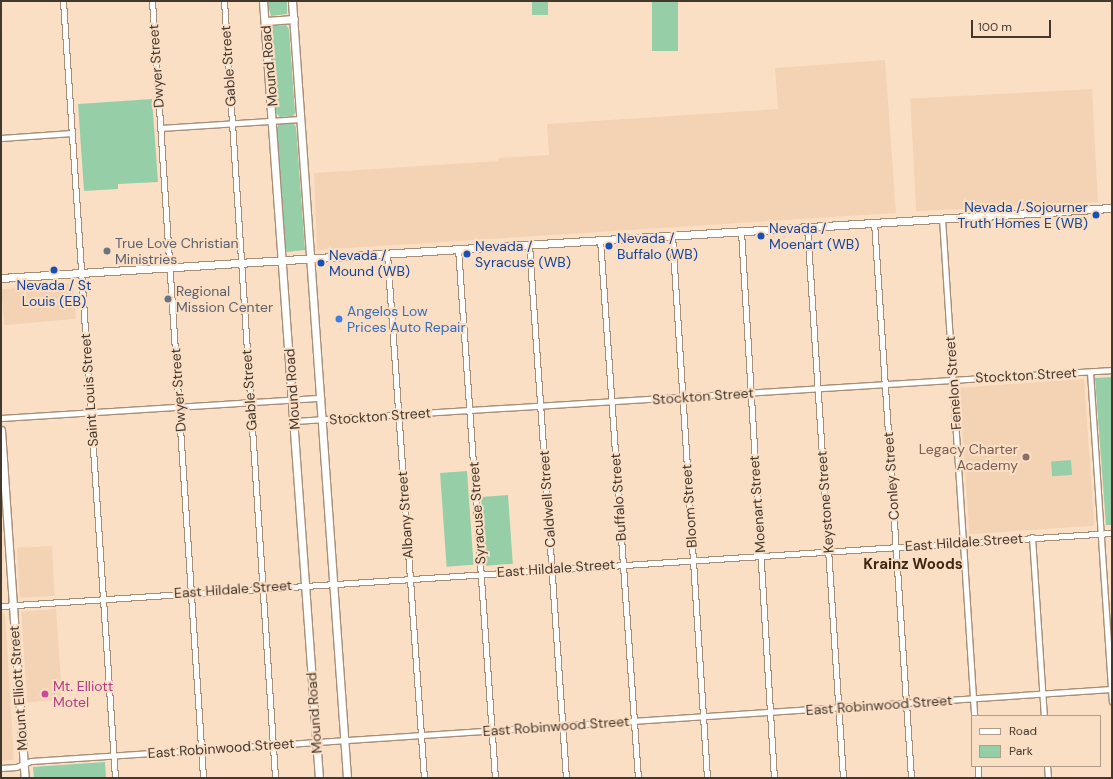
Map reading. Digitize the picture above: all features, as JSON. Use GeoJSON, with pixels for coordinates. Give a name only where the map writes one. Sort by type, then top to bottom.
{"type":"FeatureCollection","features":[{"type":"Feature","properties":{"kind":"main road","name":"Mound Road"},"geometry":{"type":"LineString","coordinates":[[263,1],[274,121],[319,778]]}},
{"type":"Feature","properties":{"kind":"main road","name":"Mound Road"},"geometry":{"type":"LineString","coordinates":[[292,1],[347,778]]}},
{"type":"Feature","properties":{"kind":"main road"},"geometry":{"type":"LineString","coordinates":[[266,21],[294,19]]}},
{"type":"Feature","properties":{"kind":"main road"},"geometry":{"type":"LineString","coordinates":[[1,278],[600,239],[1112,208]]}},
{"type":"Feature","properties":{"kind":"main road","name":"Mount Elliott Street"},"geometry":{"type":"LineString","coordinates":[[1,430],[3,481],[25,778]]}},
{"type":"Feature","properties":{"kind":"street","name":"Saint Louis Street"},"geometry":{"type":"LineString","coordinates":[[63,1],[115,778]]}},
{"type":"Feature","properties":{"kind":"street","name":"Dwyer Street"},"geometry":{"type":"LineString","coordinates":[[152,1],[203,778]]}},
{"type":"Feature","properties":{"kind":"street","name":"Gable Street"},"geometry":{"type":"LineString","coordinates":[[224,1],[275,778]]}},
{"type":"Feature","properties":{"kind":"street"},"geometry":{"type":"LineString","coordinates":[[160,128],[301,119]]}},
{"type":"Feature","properties":{"kind":"street"},"geometry":{"type":"LineString","coordinates":[[1,138],[72,134]]}},
{"type":"Feature","properties":{"kind":"street","name":"Fenelon Street"},"geometry":{"type":"LineString","coordinates":[[942,218],[974,715]]}},
{"type":"Feature","properties":{"kind":"street","name":"Conley Street"},"geometry":{"type":"LineString","coordinates":[[874,222],[910,778]]}},
{"type":"Feature","properties":{"kind":"street","name":"Keystone Street"},"geometry":{"type":"LineString","coordinates":[[807,226],[843,778]]}},
{"type":"Feature","properties":{"kind":"street","name":"Moenart Street"},"geometry":{"type":"LineString","coordinates":[[741,231],[774,778]]}},
{"type":"Feature","properties":{"kind":"street","name":"Bloom Street"},"geometry":{"type":"LineString","coordinates":[[672,235],[707,778]]}},
{"type":"Feature","properties":{"kind":"street","name":"Buffalo Street"},"geometry":{"type":"LineString","coordinates":[[600,239],[638,778]]}},
{"type":"Feature","properties":{"kind":"street","name":"Caldwell Street"},"geometry":{"type":"LineString","coordinates":[[529,244],[566,778]]}},
{"type":"Feature","properties":{"kind":"street","name":"Syracuse Street"},"geometry":{"type":"LineString","coordinates":[[458,248],[495,778]]}},
{"type":"Feature","properties":{"kind":"street","name":"Albany Street"},"geometry":{"type":"LineString","coordinates":[[387,253],[424,778]]}},
{"type":"Feature","properties":{"kind":"street","name":"Stockton Street"},"geometry":{"type":"LineString","coordinates":[[294,421],[1112,370]]}},
{"type":"Feature","properties":{"kind":"street"},"geometry":{"type":"LineString","coordinates":[[1090,372],[1112,701]]}},
{"type":"Feature","properties":{"kind":"street","name":"Stockton Street"},"geometry":{"type":"LineString","coordinates":[[1,418],[321,398]]}},
{"type":"Feature","properties":{"kind":"street","name":"East Hildale Street"},"geometry":{"type":"LineString","coordinates":[[1,606],[334,582],[1112,533]]}},
{"type":"Feature","properties":{"kind":"street"},"geometry":{"type":"LineString","coordinates":[[1032,537],[1044,715]]}},
{"type":"Feature","properties":{"kind":"street","name":"East Robinwood Street"},"geometry":{"type":"LineString","coordinates":[[1,768],[24,764],[31,761],[113,755],[1112,690]]}},
{"type":"Feature","properties":{"kind":"street"},"geometry":{"type":"LineString","coordinates":[[978,767],[978,778]]}},
{"type":"Feature","properties":{"kind":"street"},"geometry":{"type":"LineString","coordinates":[[1047,767],[1048,778]]}},
{"type":"Feature","properties":{"kind":"shaded area"},"geometry":{"type":"Polygon","coordinates":[[[885,60],[896,213],[317,250],[314,173],[497,161],[499,158],[549,155],[547,124],[778,109],[775,68],[885,60]]]}},
{"type":"Feature","properties":{"kind":"shaded area"},"geometry":{"type":"Polygon","coordinates":[[[1092,89],[1098,202],[916,211],[910,99],[1092,89]]]}},
{"type":"Feature","properties":{"kind":"shaded area"},"geometry":{"type":"Polygon","coordinates":[[[73,283],[76,319],[4,325],[1,289],[73,283]]]}},
{"type":"Feature","properties":{"kind":"shaded area","name":"Legacy Charter Academy"},"geometry":{"type":"Polygon","coordinates":[[[1084,379],[1094,526],[970,534],[959,388],[1084,379]]]}},
{"type":"Feature","properties":{"kind":"shaded area"},"geometry":{"type":"Polygon","coordinates":[[[52,546],[55,596],[20,598],[17,548],[52,546]]]}},
{"type":"Feature","properties":{"kind":"shaded area"},"geometry":{"type":"Polygon","coordinates":[[[56,609],[62,700],[27,702],[21,611],[56,609]]]}},
{"type":"Feature","properties":{"kind":"shaded area"},"geometry":{"type":"Polygon","coordinates":[[[1,613],[5,613],[14,760],[1,761],[1,613]]]}},
{"type":"Feature","properties":{"kind":"green space"},"geometry":{"type":"Polygon","coordinates":[[[267,1],[287,1],[287,14],[271,16],[267,1]]]}},
{"type":"Feature","properties":{"kind":"green space"},"geometry":{"type":"Polygon","coordinates":[[[532,1],[548,1],[548,15],[532,15],[532,1]]]}},
{"type":"Feature","properties":{"kind":"green space"},"geometry":{"type":"Polygon","coordinates":[[[652,1],[678,1],[678,51],[652,51],[652,1]]]}},
{"type":"Feature","properties":{"kind":"green space"},"geometry":{"type":"Polygon","coordinates":[[[286,25],[289,29],[295,113],[293,116],[280,117],[276,113],[270,30],[272,26],[286,25]]]}},
{"type":"Feature","properties":{"kind":"green space"},"geometry":{"type":"Polygon","coordinates":[[[152,99],[158,182],[118,184],[118,189],[84,191],[78,104],[152,99]]]}},
{"type":"Feature","properties":{"kind":"green space"},"geometry":{"type":"Polygon","coordinates":[[[293,123],[296,127],[305,250],[286,252],[277,127],[280,124],[293,123]]]}},
{"type":"Feature","properties":{"kind":"green space"},"geometry":{"type":"Polygon","coordinates":[[[1112,377],[1112,525],[1106,525],[1095,378],[1112,377]]]}},
{"type":"Feature","properties":{"kind":"green space"},"geometry":{"type":"Polygon","coordinates":[[[1071,460],[1072,475],[1052,476],[1051,461],[1071,460]]]}},
{"type":"Feature","properties":{"kind":"green space"},"geometry":{"type":"Polygon","coordinates":[[[467,471],[474,565],[447,567],[440,473],[467,471]]]}},
{"type":"Feature","properties":{"kind":"green space"},"geometry":{"type":"Polygon","coordinates":[[[508,495],[513,564],[486,566],[481,497],[508,495]]]}},
{"type":"Feature","properties":{"kind":"green space"},"geometry":{"type":"Polygon","coordinates":[[[105,762],[106,778],[34,778],[33,767],[105,762]]]}},
{"type":"Feature","properties":{"kind":"place","name":"Nevada / Sojourner Truth Homes E (WB)"},"geometry":{"type":"Point","coordinates":[1096,215]}},
{"type":"Feature","properties":{"kind":"place","name":"Nevada / Moenart (WB)"},"geometry":{"type":"Point","coordinates":[761,236]}},
{"type":"Feature","properties":{"kind":"place","name":"Nevada / Buffalo (WB)"},"geometry":{"type":"Point","coordinates":[609,246]}},
{"type":"Feature","properties":{"kind":"place","name":"True Love Christian Ministries"},"geometry":{"type":"Point","coordinates":[107,251]}},
{"type":"Feature","properties":{"kind":"place","name":"Nevada / Syracuse (WB)"},"geometry":{"type":"Point","coordinates":[467,254]}},
{"type":"Feature","properties":{"kind":"place","name":"Nevada / Mound (WB)"},"geometry":{"type":"Point","coordinates":[321,263]}},
{"type":"Feature","properties":{"kind":"place","name":"Nevada / St Louis (EB)"},"geometry":{"type":"Point","coordinates":[54,270]}},
{"type":"Feature","properties":{"kind":"place","name":"Regional Mission Center"},"geometry":{"type":"Point","coordinates":[168,299]}},
{"type":"Feature","properties":{"kind":"place","name":"Angelos Low Prices Auto Repair"},"geometry":{"type":"Point","coordinates":[339,319]}},
{"type":"Feature","properties":{"kind":"place","name":"Legacy Charter Academy"},"geometry":{"type":"Point","coordinates":[1026,457]}},
{"type":"Feature","properties":{"kind":"place","name":"Mt. Elliott Motel"},"geometry":{"type":"Point","coordinates":[45,694]}},
{"type":"Feature","properties":{"kind":"district","name":"Krainz Woods"},"geometry":{"type":"Point","coordinates":[913,565]}}]}
